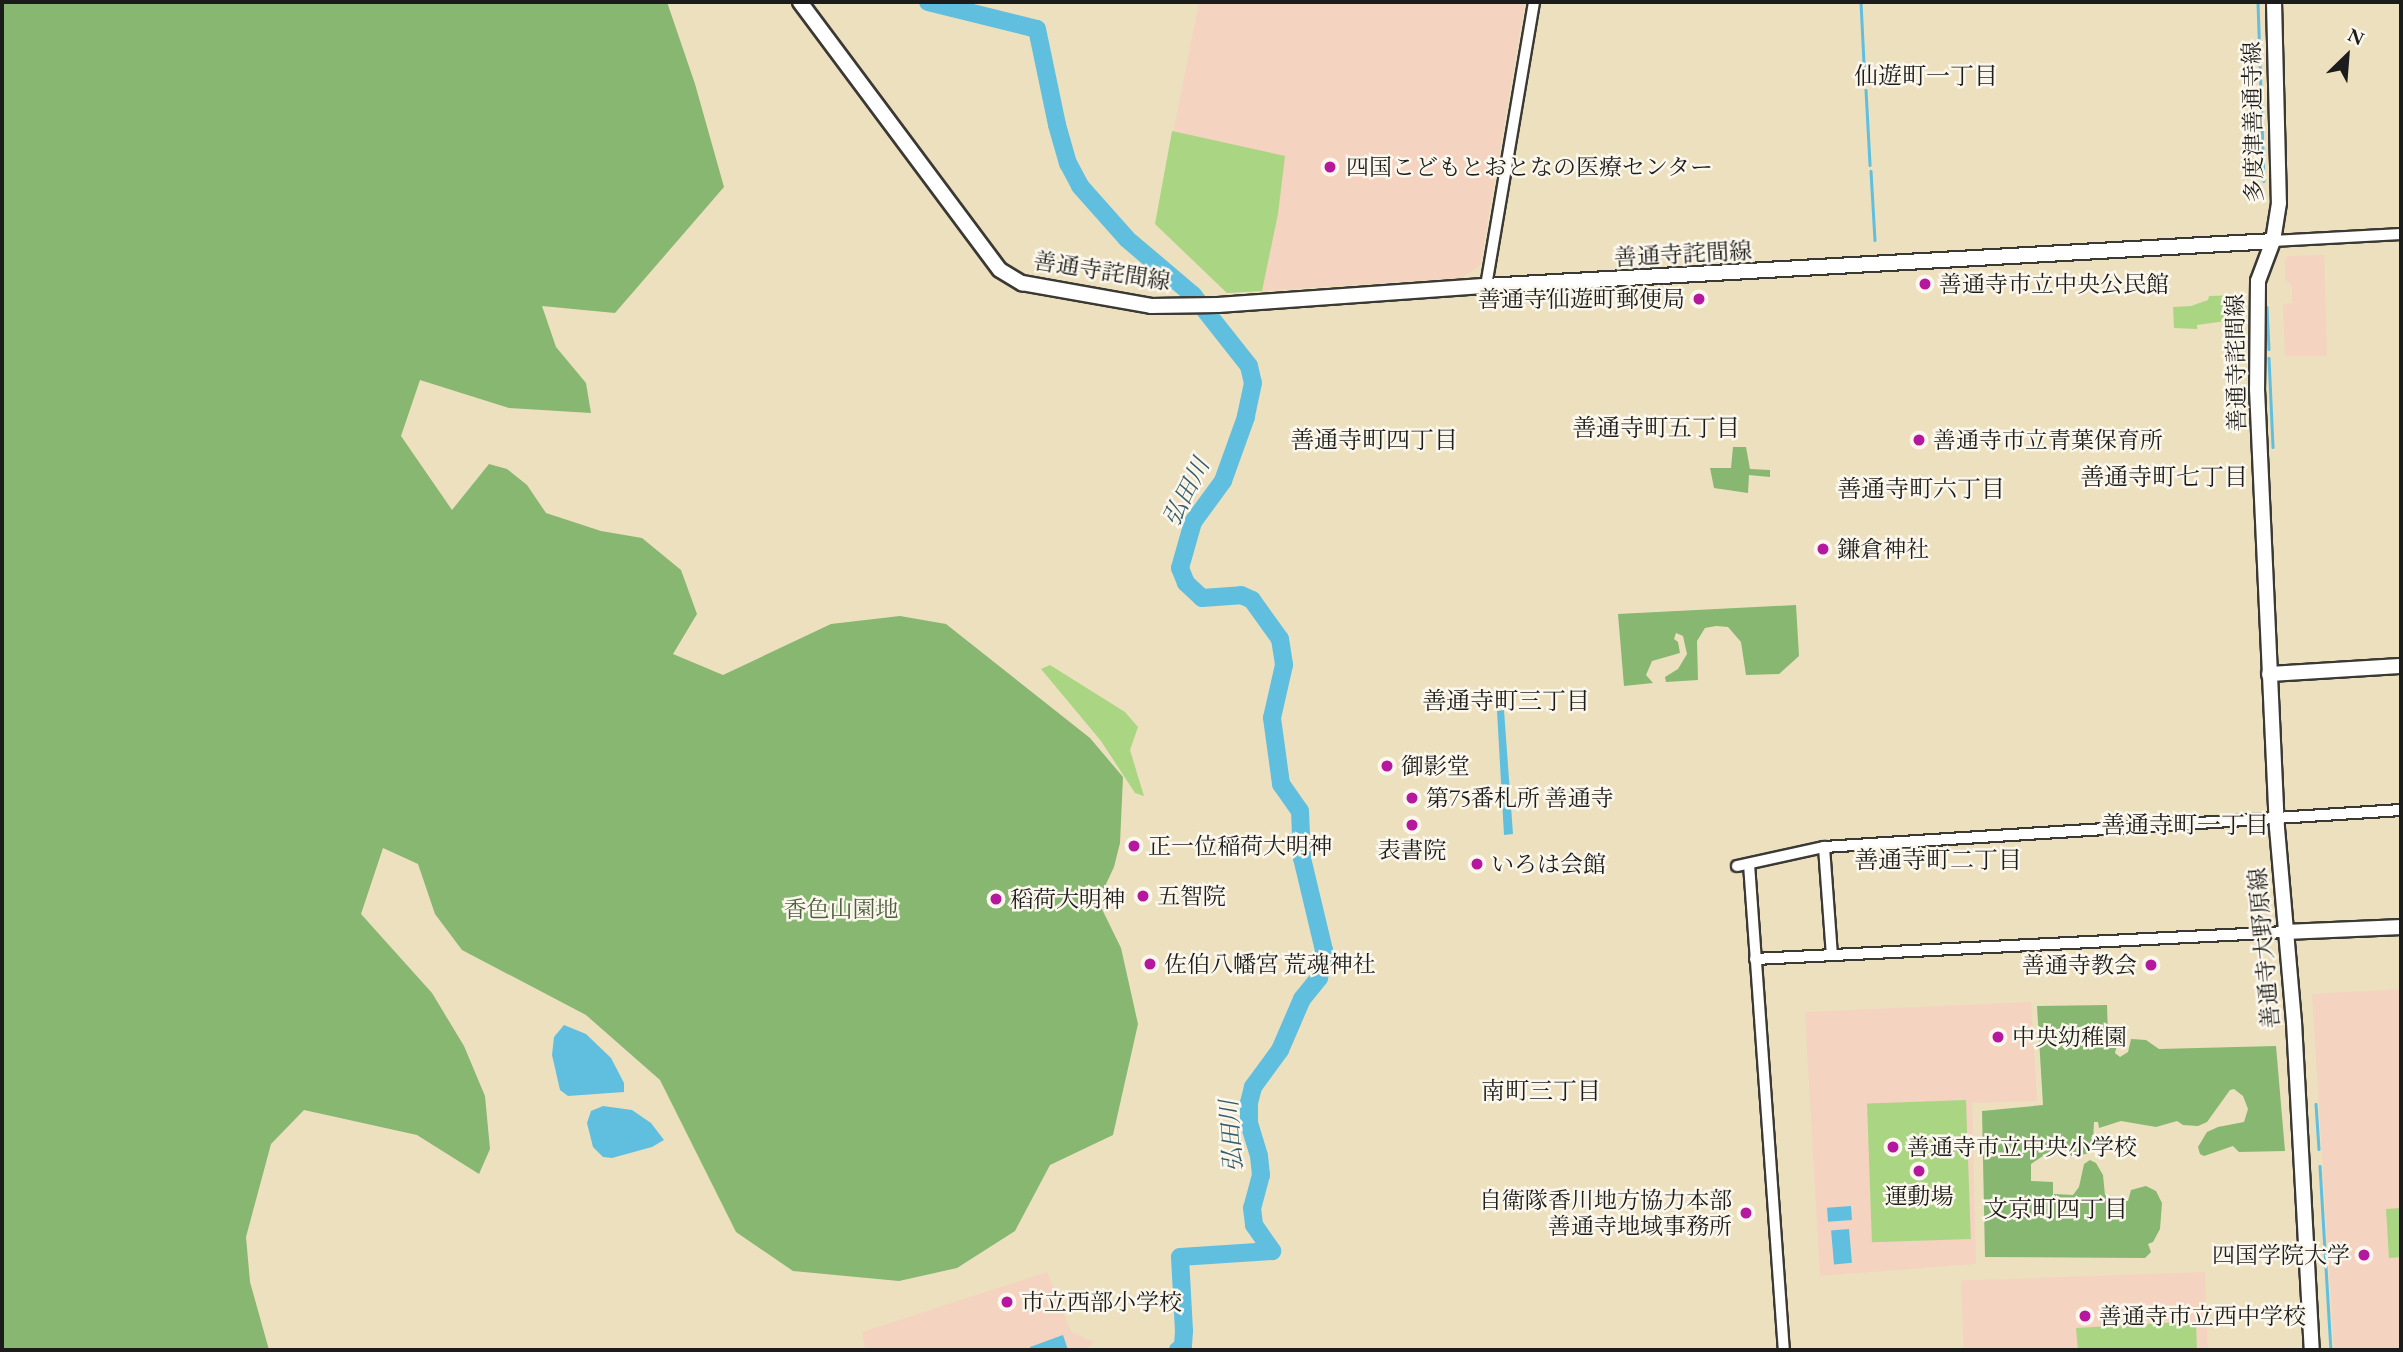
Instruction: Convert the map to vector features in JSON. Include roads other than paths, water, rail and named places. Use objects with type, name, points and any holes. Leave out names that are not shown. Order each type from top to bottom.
[{"type":"main road","name":"善通寺詫間線","points":[[800,2],[981,249],[1009,277],[1022,283],[1152,306],[1213,306],[1486,286],[1687,277],[2273,241],[2258,281],[2257,352],[2269,674]]},
{"type":"main road","name":"多度津善通寺線","points":[[2273,241],[2279,202],[2274,2]]},
{"type":"main road","points":[[2269,674],[2401,666]]},
{"type":"main road","name":"善通寺大野原線","points":[[2269,674],[2276,818],[2286,932],[2312,1350]]},
{"type":"main road","points":[[2286,932],[2401,927]]},
{"type":"street","points":[[1486,286],[1534,2]]},
{"type":"street","points":[[2273,241],[2401,234]]},
{"type":"street","points":[[1737,866],[1824,847],[2401,810]]},
{"type":"street","points":[[1824,847],[1832,955]]},
{"type":"street","points":[[1749,863],[1784,1350]]},
{"type":"street","points":[[1755,959],[2286,932]]},
{"type":"water","points":[[1504,710],[1513,834],[1504,835],[1497,711]]},
{"type":"water","points":[[564,1025],[586,1034],[611,1058],[624,1083],[624,1092],[568,1096],[560,1090],[552,1055],[554,1037]]},
{"type":"water","points":[[603,1106],[632,1110],[651,1123],[664,1140],[652,1147],[612,1158],[603,1157],[593,1147],[587,1123],[591,1111]]},
{"type":"water","points":[[1851,1206],[1852,1220],[1828,1222],[1827,1208]]},
{"type":"water","points":[[1849,1229],[1852,1263],[1834,1264],[1831,1231]]},
{"type":"water","points":[[1063,1335],[1068,1350],[1031,1350],[1030,1347]]},
{"type":"waterway","name":"弘田川","points":[[928,2],[1037,29],[1057,125],[1068,163],[1080,186],[1127,239],[1193,295],[1249,366],[1253,383],[1246,417],[1223,481],[1193,522],[1180,568],[1186,583],[1202,598],[1241,595],[1252,600],[1280,639],[1284,665],[1272,718],[1281,784],[1300,811],[1302,858],[1324,950],[1319,978],[1302,999],[1280,1050],[1253,1087],[1249,1103],[1249,1123],[1259,1156],[1261,1175],[1252,1208],[1254,1225],[1272,1251],[1180,1257],[1184,1331],[1183,1347],[1178,1350]]},
{"type":"waterway","points":[[1861,2],[1865,84]]},
{"type":"waterway","points":[[2258,2],[2264,181]]},
{"type":"waterway","points":[[1866,90],[1870,165]]},
{"type":"waterway","points":[[1871,171],[1875,240]]},
{"type":"waterway","points":[[2267,307],[2269,349]]},
{"type":"waterway","points":[[2269,358],[2273,447]]},
{"type":"waterway","points":[[2316,1104],[2319,1149]]},
{"type":"waterway","points":[[2320,1166],[2331,1350]]},
{"type":"place","name":"四国こどもとおとなの医療センター","points":[[1330,167]]},
{"type":"place","name":"善通寺市立中央公民館","points":[[1925,284]]},
{"type":"place","name":"善通寺仙遊町郵便局","points":[[1699,299]]},
{"type":"place","name":"善通寺市立青葉保育所","points":[[1919,440]]},
{"type":"place","name":"鎌倉神社","points":[[1823,549]]},
{"type":"place","name":"御影堂","points":[[1387,766]]},
{"type":"place","name":"第75番札所 善通寺","points":[[1412,798]]},
{"type":"place","name":"表書院","points":[[1412,825]]},
{"type":"place","name":"正一位稲荷大明神","points":[[1134,846]]},
{"type":"place","name":"いろは会館","points":[[1477,864]]},
{"type":"place","name":"五智院","points":[[1143,896]]},
{"type":"place","name":"稻荷大明神","points":[[996,899]]},
{"type":"place","name":"佐伯八幡宮 荒魂神社","points":[[1150,964]]},
{"type":"place","name":"善通寺教会","points":[[2151,965]]},
{"type":"place","name":"中央幼稚園","points":[[1998,1037]]},
{"type":"place","name":"善通寺市立中央小学校","points":[[1893,1147]]},
{"type":"place","name":"運動場","points":[[1919,1171]]},
{"type":"place","name":"自衛隊香川地方協力本部 善通寺地域事務所","points":[[1746,1213]]},
{"type":"place","name":"四国学院大学","points":[[2364,1255]]},
{"type":"place","name":"市立西部小学校","points":[[1007,1302]]},
{"type":"place","name":"善通寺市立西中学校","points":[[2085,1316]]},
{"type":"district","name":"仙遊町一丁目","points":[[1926,76]]},
{"type":"district","name":"善通寺町五丁目","points":[[1656,428]]},
{"type":"district","name":"善通寺町四丁目","points":[[1374,440]]},
{"type":"district","name":"善通寺町七丁目","points":[[2164,477]]},
{"type":"district","name":"善通寺町六丁目","points":[[1921,489]]},
{"type":"district","name":"善通寺町三丁目","points":[[1506,701]]},
{"type":"district","name":"善通寺町一丁目","points":[[2185,825]]},
{"type":"district","name":"善通寺町二丁目","points":[[1938,860]]},
{"type":"district","name":"南町三丁目","points":[[1541,1091]]},
{"type":"district","name":"文京町四丁目","points":[[2056,1209]]},
{"type":"park label","name":"香色山園地","points":[[841,909]]}]
